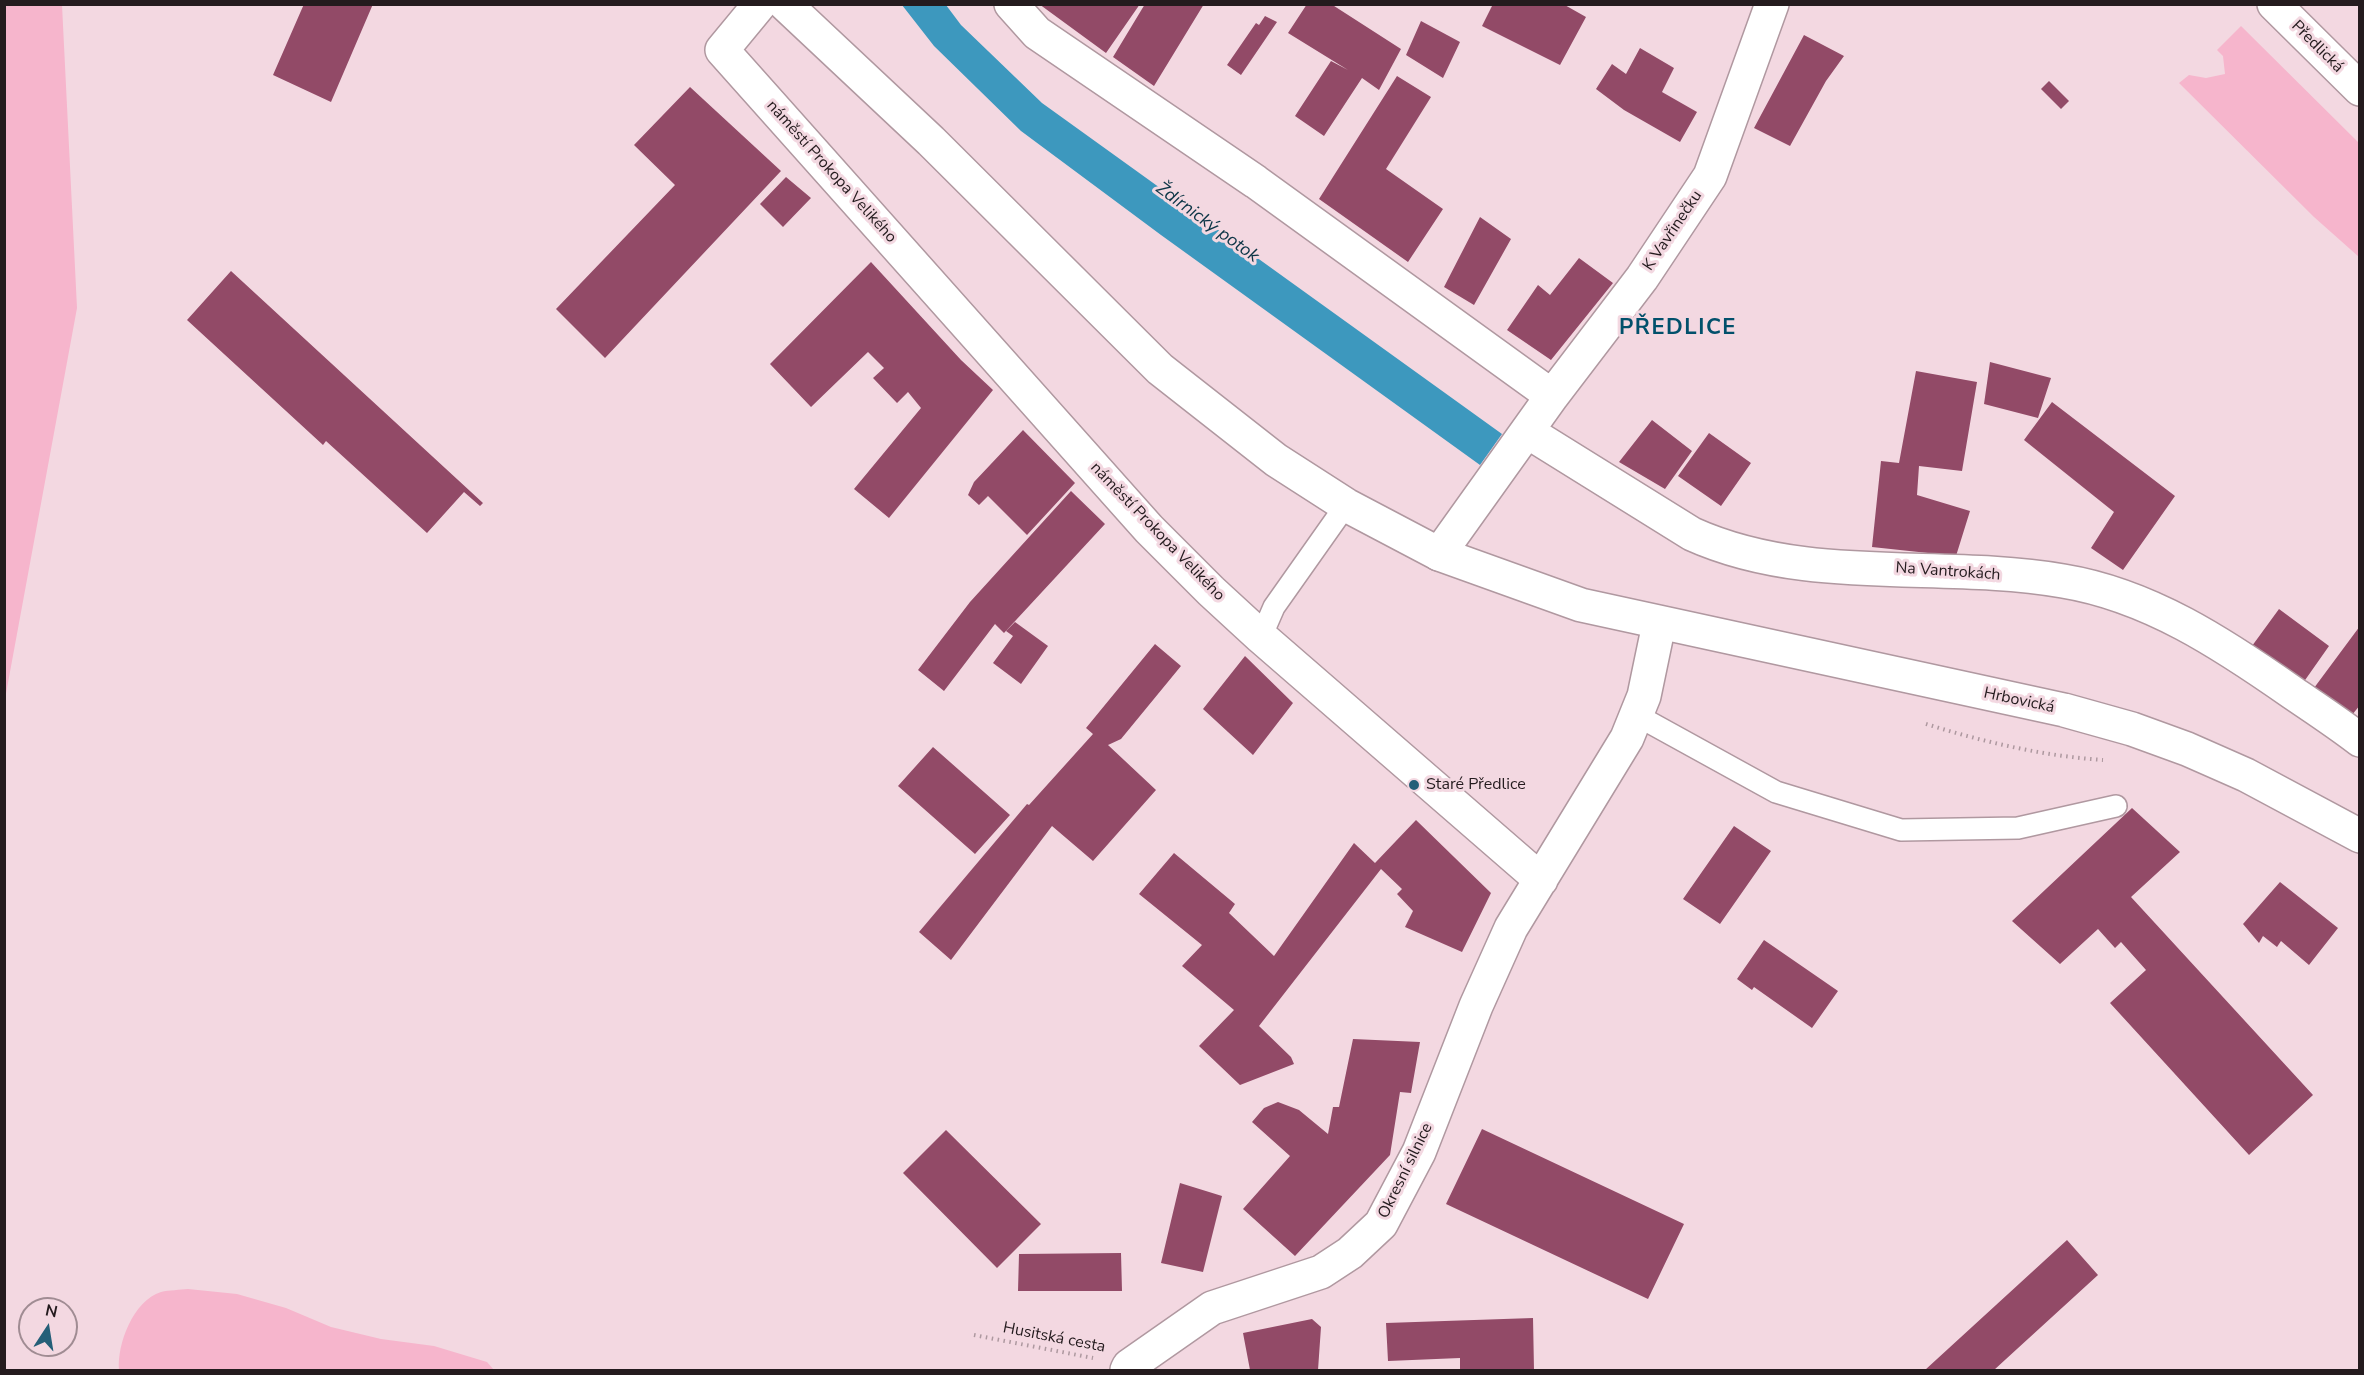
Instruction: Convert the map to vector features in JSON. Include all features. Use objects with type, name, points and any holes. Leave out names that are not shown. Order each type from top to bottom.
[{"type":"street","name":"náměstí Prokopa Velikého","points":[[760,4],[722,50],[1149,529],[1210,591],[1261,637],[1541,880]]},
{"type":"street","points":[[785,4],[932,141],[1160,369],[1276,460],[1346,505],[1439,554],[1581,605],[1659,624],[1638,716],[1541,880]]},
{"type":"street","points":[[1011,4],[1037,33],[1256,182],[1552,396]]},
{"type":"street","name":"K Vavřinečku","points":[[1528,432],[1552,396],[1642,278],[1710,176],[1772,4]]},
{"type":"street","name":"Předlická","points":[[2274,4],[2360,90]]},
{"type":"street","points":[[1439,554],[1528,432]]},
{"type":"street","name":"Na Vantrokách","points":[[1528,432],[1692,534],[1718,546],[1752,555],[1821,564],[2054,580],[2128,599],[2168,616],[2225,646],[2360,740]]},
{"type":"street","name":"Hrbovická","points":[[1659,624],[2064,710],[2132,729],[2187,749],[2310,808],[2360,836]]},
{"type":"street","name":"Okresní silnice","points":[[1128,1368],[1212,1308],[1321,1272],[1350,1253],[1381,1224],[1419,1152],[1476,1006],[1511,928],[1541,880]]},
{"type":"lane","points":[[1261,637],[1274,607],[1346,505]]},
{"type":"lane","points":[[1638,716],[1776,792],[1901,830],[2018,828],[2116,806]]},
{"type":"path","points":[[1926,724],[1977,740],[2072,758],[2107,761]]},
{"type":"path","name":"Husitská cesta","points":[[974,1335],[1128,1368]]},
{"type":"shaded area","points":[[5,4],[62,5],[77,308],[5,699]]},
{"type":"shaded area","points":[[2241,26],[2359,143],[2359,257],[2314,217],[2179,83],[2189,75],[2206,78],[2225,74],[2223,56],[2217,50]]},
{"type":"shaded area","points":[[188,1289],[237,1294],[286,1308],[331,1327],[381,1339],[434,1346],[487,1362],[494,1370],[119,1370],[124,1336],[142,1304],[161,1292]]},
{"type":"water","name":"Ždírnický potok","points":[[902,5],[946,5],[961,25],[1042,103],[1502,434],[1480,465],[1021,131],[934,46]]},
{"type":"building","points":[[304,4],[373,4],[331,102],[273,75]]},
{"type":"building","points":[[1039,4],[1140,4],[1106,53]]},
{"type":"building","points":[[1145,4],[1204,4],[1154,86],[1113,57]]},
{"type":"building","points":[[1307,4],[1331,4],[1401,49],[1379,90],[1362,78],[1324,136],[1295,116],[1331,61],[1348,70],[1288,33]]},
{"type":"building","points":[[1493,4],[1563,4],[1586,17],[1560,65],[1482,26]]},
{"type":"building","points":[[1265,16],[1277,22],[1241,75],[1227,65],[1256,23],[1259,25]]},
{"type":"building","points":[[1421,21],[1460,42],[1443,78],[1406,55]]},
{"type":"building","points":[[1804,35],[1844,56],[1826,81],[1790,146],[1754,128]]},
{"type":"building","points":[[1640,48],[1674,68],[1662,92],[1697,112],[1680,142],[1624,110],[1596,89],[1612,64],[1626,74]]},
{"type":"building","points":[[1397,76],[1431,97],[1386,169],[1443,209],[1408,262],[1319,199]]},
{"type":"building","points":[[2049,81],[2069,101],[2061,109],[2041,89]]},
{"type":"building","points":[[690,87],[781,171],[605,358],[556,309],[675,185],[634,145]]},
{"type":"building","points":[[786,177],[811,198],[783,227],[760,204]]},
{"type":"building","points":[[1480,217],[1511,239],[1474,305],[1444,287]]},
{"type":"building","points":[[1579,258],[1613,283],[1551,360],[1507,330],[1538,285],[1550,295]]},
{"type":"building","points":[[871,262],[961,360],[993,390],[889,518],[854,489],[921,408],[908,392],[897,403],[873,378],[884,368],[868,352],[811,407],[770,364]]},
{"type":"building","points":[[231,271],[483,503],[480,506],[464,492],[427,533],[326,441],[323,445],[187,320]]},
{"type":"building","points":[[1990,362],[2051,378],[2038,418],[1984,404]]},
{"type":"building","points":[[1916,371],[1977,382],[1962,471],[1919,466],[1917,495],[1970,511],[1956,556],[1872,547],[1881,461],[1899,463]]},
{"type":"building","points":[[2052,402],[2175,496],[2123,570],[2091,548],[2114,512],[2024,440]]},
{"type":"building","points":[[1652,420],[1692,451],[1665,489],[1619,462]]},
{"type":"building","points":[[1023,430],[1075,483],[1027,535],[988,496],[979,505],[968,495],[974,482]]},
{"type":"building","points":[[1709,433],[1751,463],[1721,506],[1678,476]]},
{"type":"building","points":[[1071,491],[1105,524],[1004,633],[995,624],[944,691],[918,670],[970,602]]},
{"type":"building","points":[[2279,609],[2329,646],[2303,683],[2252,646]]},
{"type":"building","points":[[1015,622],[1048,646],[1021,684],[993,663],[1013,636],[1006,631]]},
{"type":"building","points":[[2360,626],[2360,705],[2352,715],[2314,688]]},
{"type":"building","points":[[1155,644],[1181,666],[1121,739],[1108,745],[1156,790],[1093,861],[1052,826],[951,960],[919,932],[1027,804],[1029,805],[1093,734],[1086,728]]},
{"type":"building","points":[[1245,656],[1293,703],[1253,755],[1203,709]]},
{"type":"building","points":[[933,747],[1010,815],[975,854],[898,786]]},
{"type":"building","points":[[2132,808],[2180,852],[2131,897],[2313,1095],[2249,1155],[2110,1003],[2146,970],[2121,942],[2115,948],[2098,929],[2060,964],[2012,921]]},
{"type":"building","points":[[1416,820],[1491,893],[1462,952],[1405,927],[1413,911],[1397,894],[1402,889],[1381,869],[1259,1026],[1291,1057],[1294,1064],[1240,1085],[1199,1046],[1234,1010],[1182,966],[1202,945],[1139,894],[1174,853],[1235,904],[1229,913],[1274,956],[1354,843],[1375,863]]},
{"type":"building","points":[[1734,826],[1771,851],[1720,924],[1683,899]]},
{"type":"building","points":[[2280,882],[2338,928],[2309,965],[2281,941],[2277,947],[2263,936],[2259,943],[2243,924]]},
{"type":"building","points":[[1764,940],[1838,991],[1812,1028],[1754,987],[1752,990],[1737,979]]},
{"type":"building","points":[[1353,1039],[1420,1042],[1411,1093],[1400,1092],[1390,1155],[1295,1256],[1243,1209],[1290,1156],[1252,1122],[1264,1108],[1278,1102],[1299,1110],[1328,1134],[1333,1107],[1339,1107]]},
{"type":"building","points":[[1482,1129],[1684,1224],[1648,1299],[1446,1204]]},
{"type":"building","points":[[946,1130],[1041,1224],[997,1268],[903,1173]]},
{"type":"building","points":[[1180,1183],[1222,1196],[1203,1272],[1161,1263]]},
{"type":"building","points":[[2067,1240],[2098,1275],[1994,1370],[1925,1370]]},
{"type":"building","points":[[1121,1253],[1122,1291],[1018,1291],[1019,1254]]},
{"type":"building","points":[[1533,1318],[1534,1370],[1460,1370],[1460,1358],[1388,1361],[1386,1323]]},
{"type":"building","points":[[1312,1319],[1321,1327],[1318,1370],[1250,1370],[1243,1333]]},
{"type":"place","name":"Staré Předlice","points":[[1414,785]]},
{"type":"district","name":"PŘEDLICE","points":[[1678,329]]}]
